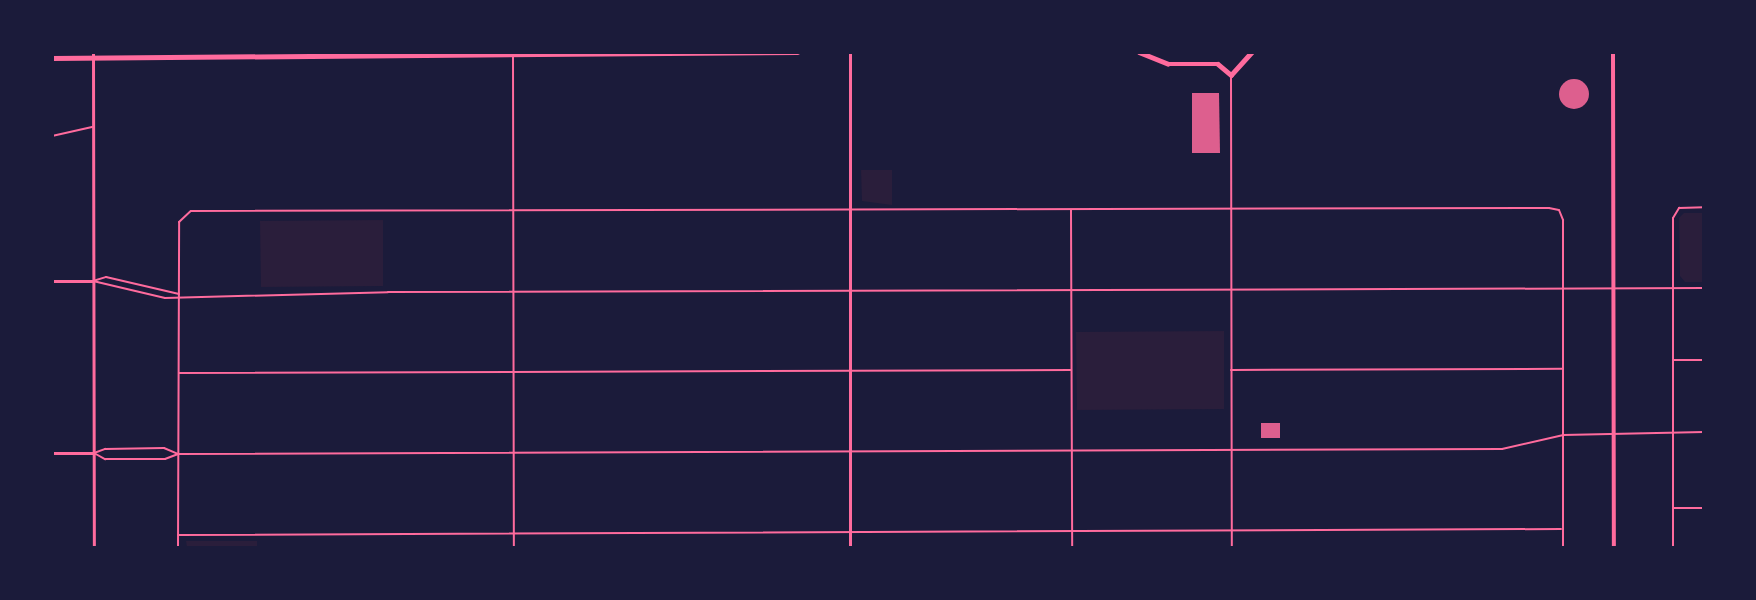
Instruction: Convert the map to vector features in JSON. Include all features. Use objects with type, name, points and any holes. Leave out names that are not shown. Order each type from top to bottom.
[{"type":"highway","points":[[52,58],[93,55],[797,52]]},
{"type":"highway","points":[[1139,52],[1168,64],[1218,64],[1232,75],[1252,52]]},
{"type":"main road","points":[[1613,52],[1614,548]]},
{"type":"street","points":[[850,52],[850,548]]},
{"type":"street","points":[[513,53],[514,548]]},
{"type":"street","points":[[93,55],[94,548]]},
{"type":"street","points":[[1232,75],[1232,548]]},
{"type":"street","points":[[52,136],[92,127]]},
{"type":"street","points":[[1673,548],[1673,288],[1676,210],[1704,207]]},
{"type":"street","points":[[178,548],[179,294],[182,214],[513,210],[1232,209],[1559,210],[1563,289],[1563,548]]},
{"type":"street","points":[[1071,210],[1072,548]]},
{"type":"street","points":[[93,281],[106,277],[179,294],[1704,288]]},
{"type":"street","points":[[52,281],[93,281],[165,298],[179,294]]},
{"type":"street","points":[[1674,360],[1704,360]]},
{"type":"street","points":[[1231,370],[1563,369]]},
{"type":"street","points":[[179,373],[513,374],[1071,370]]},
{"type":"street","points":[[94,453],[105,459],[165,459],[178,454],[1502,449],[1563,435],[1614,432],[1704,432]]},
{"type":"street","points":[[52,453],[94,453],[164,448],[178,454]]},
{"type":"street","points":[[1673,508],[1704,508]]},
{"type":"street","points":[[178,535],[1563,529]]},
{"type":"shaded area","points":[[861,170],[892,170],[892,205],[862,201]]},
{"type":"shaded area","points":[[1684,213],[1703,213],[1703,282],[1685,282],[1680,276],[1679,218]]},
{"type":"shaded area","points":[[383,220],[383,286],[261,287],[260,221]]},
{"type":"shaded area","points":[[1224,331],[1224,409],[1077,410],[1076,332]]},
{"type":"shaded area","points":[[186,541],[257,541],[257,547],[187,547]]},
{"type":"building","points":[[1574,79],[1584,84],[1589,94],[1584,104],[1574,109],[1564,104],[1559,94],[1564,84]]},
{"type":"building","points":[[1192,93],[1219,93],[1220,153],[1192,153]]},
{"type":"building","points":[[1261,423],[1280,423],[1280,438],[1261,438]]}]
